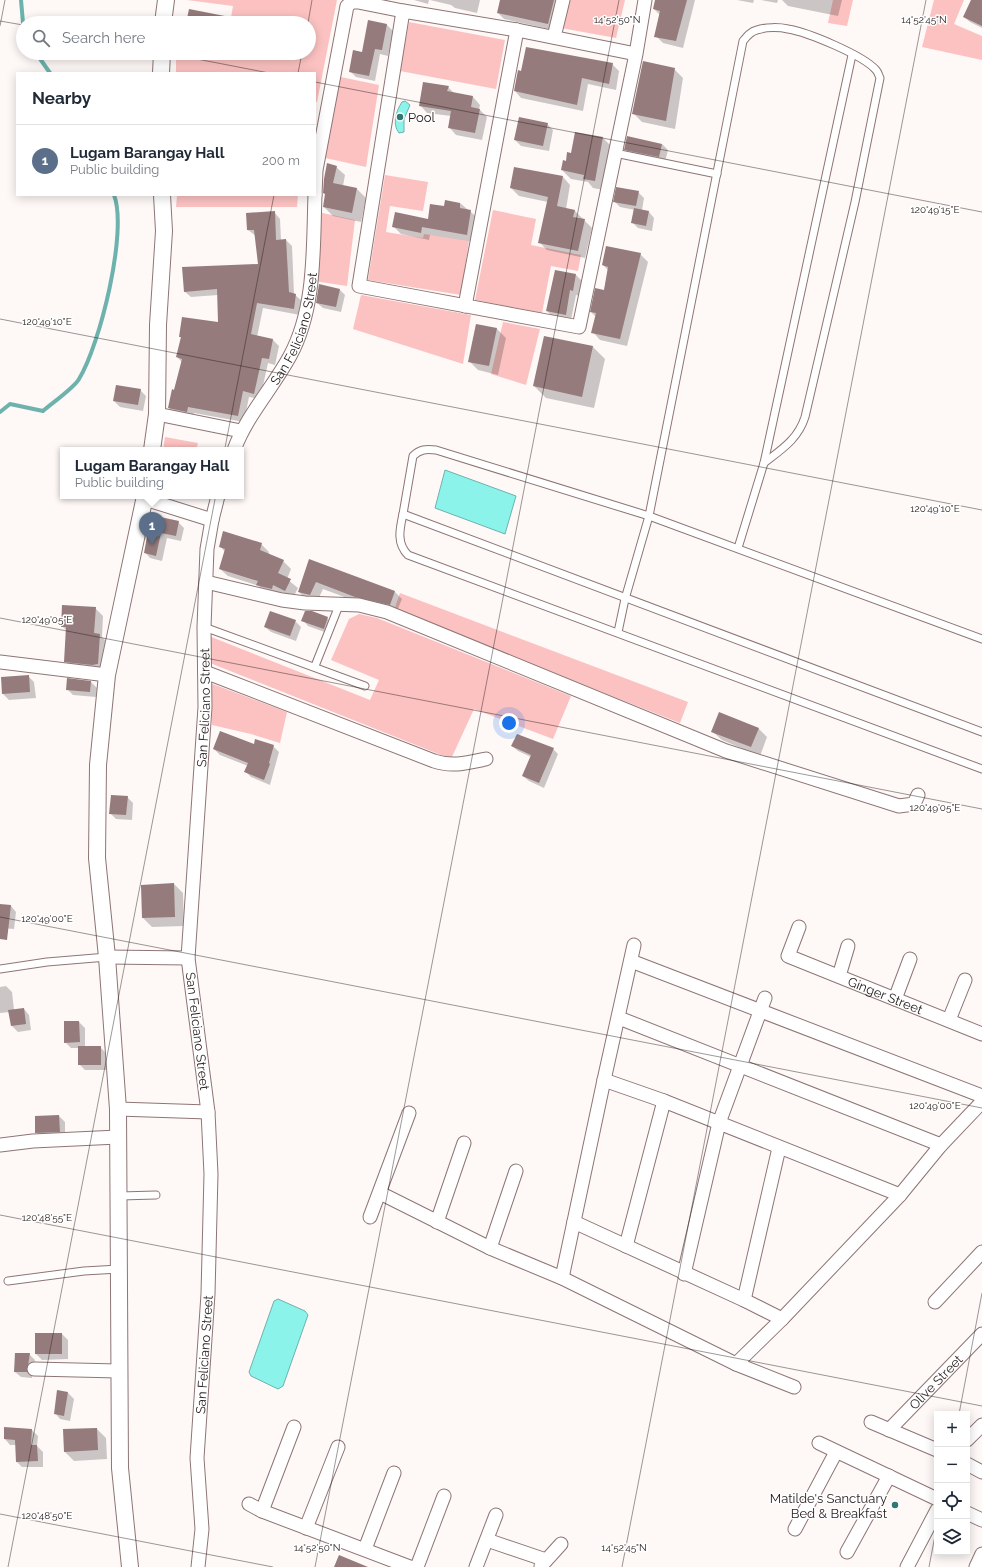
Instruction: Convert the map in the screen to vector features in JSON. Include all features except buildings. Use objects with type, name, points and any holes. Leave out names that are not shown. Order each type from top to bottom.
[{"type":"street","points":[[164,16],[166,0]]},
{"type":"street","points":[[554,37],[563,0]]},
{"type":"street","points":[[636,54],[517,30],[403,11],[359,286],[578,327],[636,54],[645,0]]},
{"type":"street","name":"San Feliciano Street","points":[[316,170],[347,6],[352,2],[358,2],[403,11]]},
{"type":"street","points":[[465,306],[517,30]]},
{"type":"street","points":[[161,72],[162,60]]},
{"type":"street","points":[[152,447],[157,414],[158,325],[164,231],[162,196]]},
{"type":"street","name":"San Feliciano Street","points":[[235,447],[241,431],[290,356],[306,314],[312,271],[315,196]]},
{"type":"street","points":[[157,414],[241,431]]},
{"type":"street","points":[[130,1567],[120,1468],[118,1371],[120,1196],[118,1109],[107,957],[97,850],[98,765],[107,674],[145,499]]},
{"type":"street","points":[[148,499],[212,520]]},
{"type":"street","name":"San Feliciano Street","points":[[198,1567],[202,1529],[197,1458],[208,1294],[211,1174],[208,1112],[188,958],[205,707],[204,626],[206,582],[212,520],[217,499]]},
{"type":"street","points":[[206,582],[282,600],[304,603],[359,605],[387,612],[726,751],[899,806],[914,804],[918,794]]},
{"type":"street","points":[[0,662],[107,674]]},
{"type":"street","points":[[205,672],[445,765],[457,765],[486,759]]},
{"type":"street","name":"Ginger Street","points":[[799,927],[788,956],[982,1034]]},
{"type":"street","points":[[562,1278],[634,945]]},
{"type":"street","points":[[839,976],[848,946]]},
{"type":"street","points":[[107,957],[188,958]]},
{"type":"street","points":[[895,999],[910,959]]},
{"type":"street","points":[[631,961],[760,1012],[982,1096]]},
{"type":"street","points":[[948,1020],[965,980]]},
{"type":"street","points":[[684,1274],[719,1123],[765,998]]},
{"type":"street","points":[[618,1018],[941,1145]]},
{"type":"street","points":[[604,1080],[664,1101],[900,1195]]},
{"type":"street","points":[[626,1246],[664,1101]]},
{"type":"street","points":[[736,1364],[782,1319],[900,1195],[941,1145],[982,1102]]},
{"type":"street","points":[[118,1109],[208,1112]]},
{"type":"street","points":[[370,1217],[410,1113]]},
{"type":"street","points":[[0,1145],[118,1137]]},
{"type":"street","points":[[437,1222],[464,1143]]},
{"type":"street","points":[[744,1300],[779,1148]]},
{"type":"street","points":[[490,1248],[516,1171]]},
{"type":"street","points":[[380,1193],[490,1248],[562,1278],[736,1364],[794,1387]]},
{"type":"street","points":[[574,1222],[782,1319]]},
{"type":"street","points":[[935,1302],[982,1252]]},
{"type":"street","name":"Olive Street","points":[[889,1430],[982,1334]]},
{"type":"street","points":[[34,1369],[118,1371]]},
{"type":"street","points":[[871,1422],[934,1449]]},
{"type":"street","points":[[970,1437],[982,1425]]},
{"type":"street","points":[[262,1511],[294,1427]]},
{"type":"street","points":[[819,1443],[934,1498]]},
{"type":"street","points":[[306,1528],[338,1446]]},
{"type":"street","points":[[795,1529],[836,1452]]},
{"type":"street","points":[[970,1466],[982,1472]]},
{"type":"street","points":[[365,1549],[394,1473]]},
{"type":"street","points":[[847,1552],[889,1476]]},
{"type":"street","points":[[417,1567],[444,1496]]},
{"type":"street","points":[[249,1504],[262,1511],[410,1567]]},
{"type":"street","points":[[970,1514],[982,1520]]},
{"type":"street","points":[[476,1567],[496,1515]]},
{"type":"street","points":[[907,1567],[934,1516]]},
{"type":"street","points":[[487,1540],[543,1564],[561,1544]]},
{"type":"street","points":[[976,1567],[982,1554]]},
{"type":"lane","points":[[618,632],[625,599],[649,516],[743,41],[749,34],[757,30],[789,29],[828,43],[866,62],[876,70],[880,78],[855,202],[802,426],[790,443],[764,463]]},
{"type":"lane","points":[[738,548],[764,463],[852,55]]},
{"type":"lane","points":[[615,153],[717,174]]},
{"type":"lane","points":[[982,639],[649,516],[436,450],[426,449],[418,451],[413,456],[399,536],[403,550],[408,555],[618,632],[982,769]]},
{"type":"lane","points":[[403,514],[625,599],[982,732]]},
{"type":"lane","points":[[315,666],[340,604]]},
{"type":"lane","points":[[204,626],[315,666],[365,686]]},
{"type":"lane","points":[[0,969],[47,962],[107,957]]},
{"type":"lane","points":[[120,1196],[156,1195]]},
{"type":"lane","points":[[8,1281],[84,1271],[119,1269]]},
{"type":"shaded area","points":[[187,0],[337,0],[317,102],[316,72],[176,72],[176,60],[316,60],[316,16],[231,16],[233,6]]},
{"type":"shaded area","points":[[568,0],[625,0],[616,38],[561,28]]},
{"type":"shaded area","points":[[833,0],[853,0],[847,26],[828,23]]},
{"type":"shaded area","points":[[934,0],[964,0],[954,24],[982,36],[982,60],[922,47]]},
{"type":"shaded area","points":[[409,22],[505,40],[496,89],[400,71]]},
{"type":"shaded area","points":[[336,76],[379,85],[366,167],[321,157]]},
{"type":"shaded area","points":[[385,175],[428,182],[423,211],[390,206],[386,232],[423,238],[424,234],[469,241],[461,295],[368,280]]},
{"type":"shaded area","points":[[177,196],[298,196],[297,207],[176,207]]},
{"type":"shaded area","points":[[493,210],[536,219],[531,245],[581,255],[578,271],[551,266],[542,313],[475,300]]},
{"type":"shaded area","points":[[318,212],[355,220],[347,286],[314,281]]},
{"type":"shaded area","points":[[361,295],[471,315],[463,364],[353,329]]},
{"type":"shaded area","points":[[503,322],[540,329],[526,385],[491,374]]},
{"type":"shaded area","points":[[165,437],[198,443],[197,447],[163,447]]},
{"type":"shaded area","points":[[400,593],[688,702],[680,723],[394,610]]},
{"type":"shaded area","points":[[359,614],[377,618],[571,696],[553,739],[474,709],[451,759],[210,663],[209,636],[370,700],[379,680],[331,660],[349,619]]},
{"type":"shaded area","points":[[210,683],[287,712],[280,743],[251,734],[212,725]]},
{"type":"water","name":"Pool","points":[[405,101],[410,105],[404,119],[404,132],[399,133],[395,122],[400,106],[402,102]]},
{"type":"water","points":[[445,470],[516,496],[505,534],[435,508]]},
{"type":"water","points":[[278,1299],[305,1311],[308,1315],[283,1386],[278,1389],[251,1376],[249,1372],[274,1301]]},
{"type":"waterway","points":[[21,0],[22,16]]},
{"type":"waterway","points":[[41,60],[49,72]]},
{"type":"waterway","points":[[0,412],[10,404],[43,411],[68,391],[79,379],[95,341],[110,288],[115,260],[117,234],[117,212],[114,196]]},
{"type":"place","name":"Pool","points":[[400,117]]},
{"type":"place","name":"Lugam Barangay Hall","points":[[152,545]]},
{"type":"place","name":"Matilde's Sanctuary Bed & Breakfast","points":[[895,1505]]}]
